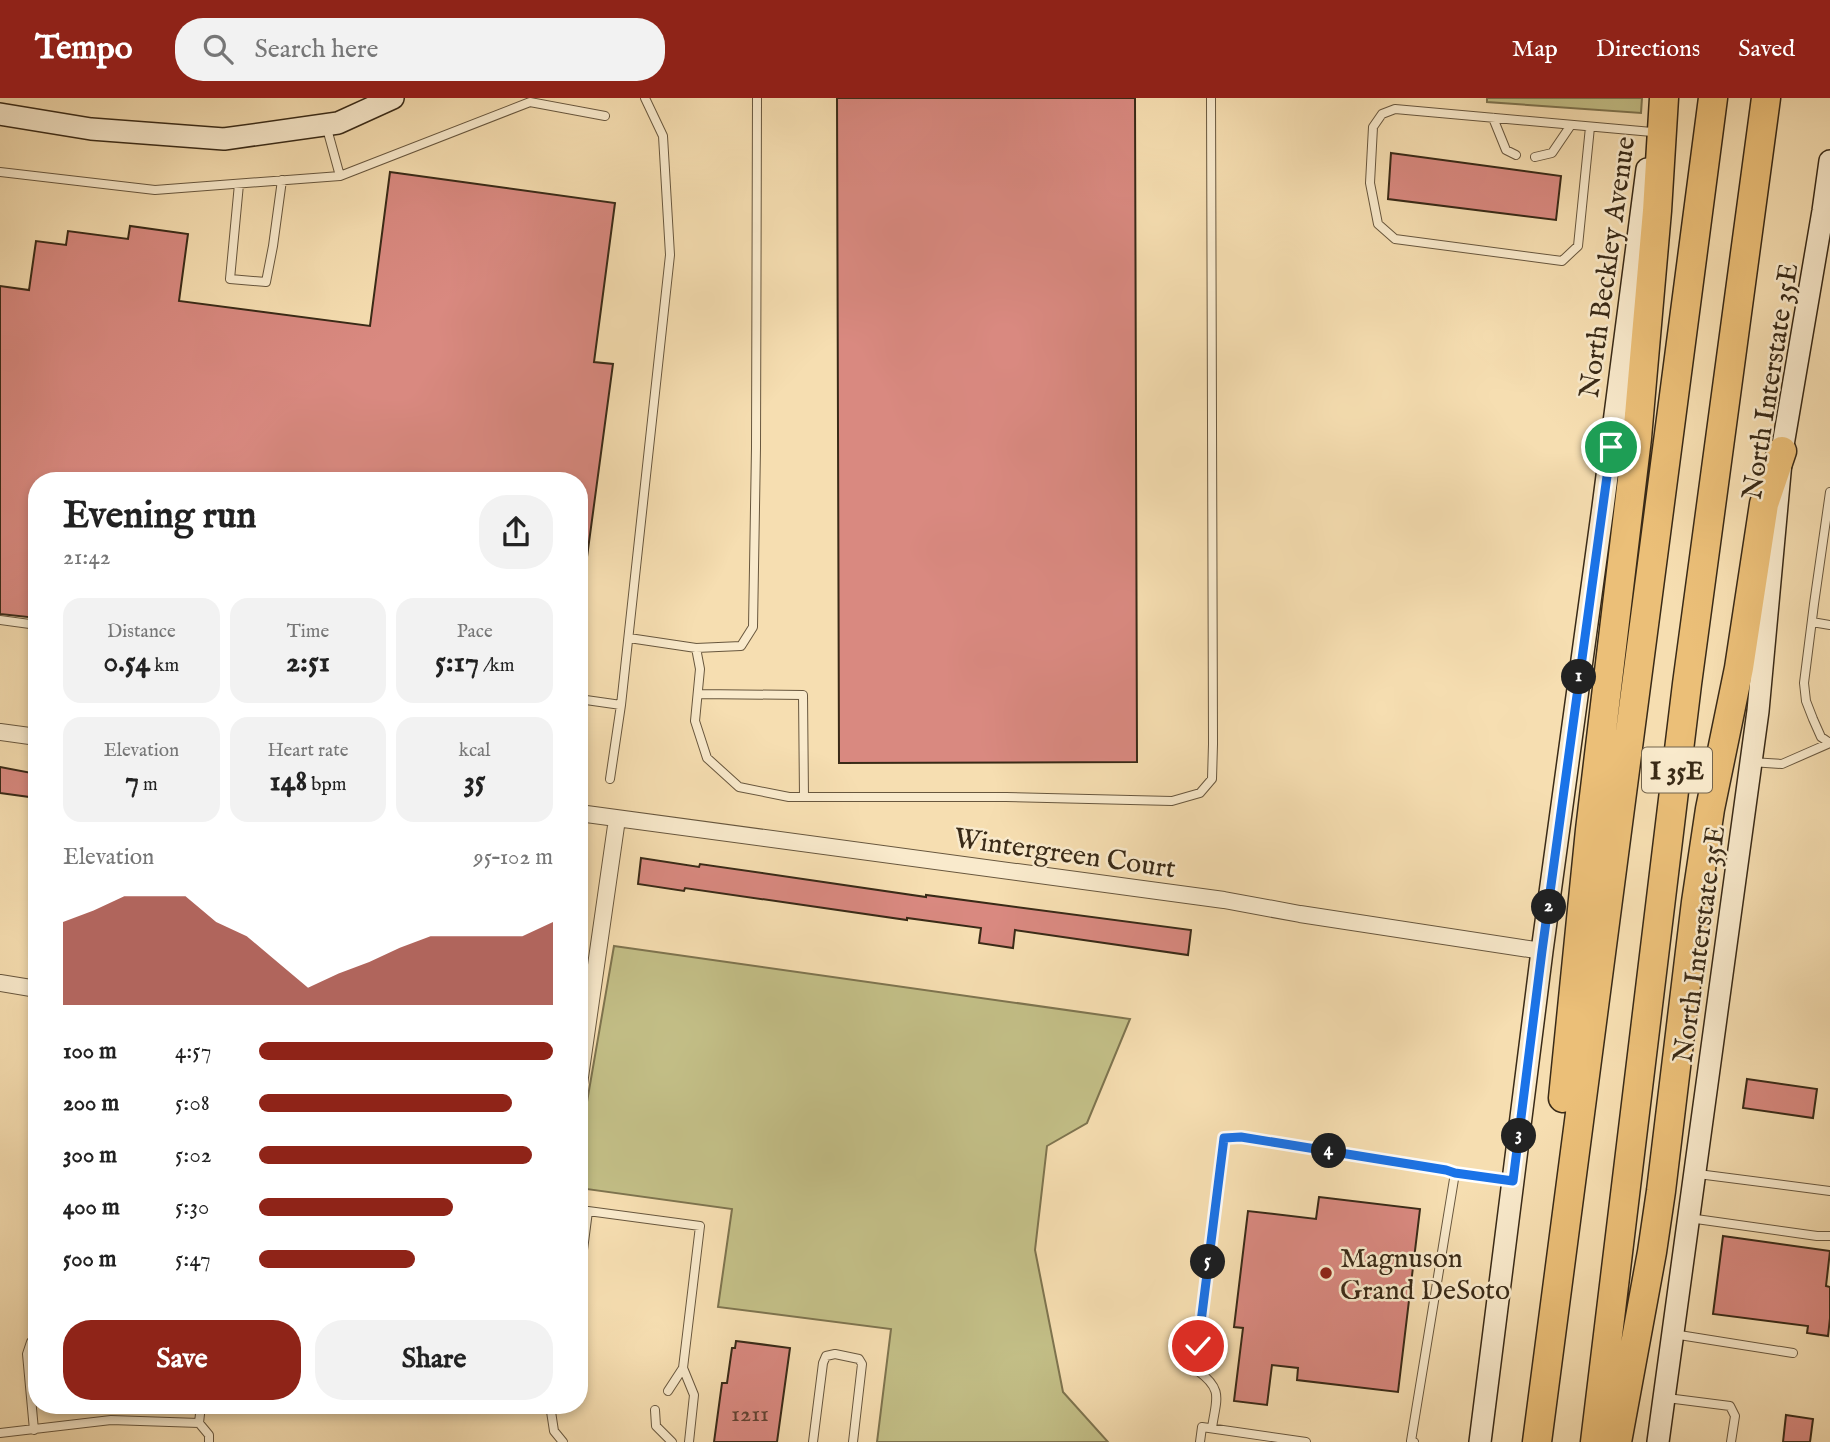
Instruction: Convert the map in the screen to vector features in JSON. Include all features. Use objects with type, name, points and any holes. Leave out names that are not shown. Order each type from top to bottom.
[{"type":"highway","points":[[1537,1442],[1548,1236],[1590,830],[1637,438],[1664,98]]},
{"type":"highway","name":"I 35E","points":[[1537,1442],[1713,98]]},
{"type":"highway","name":"I 35E","points":[[1595,1442],[1687,684],[1766,98]]},
{"type":"highway","points":[[1617,1442],[1652,1252],[1710,809],[1741,656],[1765,504],[1783,451]]},
{"type":"main road","points":[[0,114],[91,129],[224,139],[338,123],[393,98]]},
{"type":"main road","name":"North Beckley Avenue","points":[[1480,1442],[1542,951],[1657,98]]},
{"type":"main road","name":"North Interstate 35E","points":[[1658,1442],[1760,697],[1783,451],[1830,161]]},
{"type":"street","points":[[0,732],[28,736]]},
{"type":"street","name":"Wintergreen Court","points":[[588,814],[1224,900],[1542,951]]},
{"type":"street","points":[[588,1015],[617,818]]},
{"type":"street","points":[[0,984],[28,988]]},
{"type":"lane","points":[[610,779],[629,638],[670,255],[663,136],[645,98]]},
{"type":"lane","points":[[629,638],[696,648],[741,646],[753,627],[757,98]]},
{"type":"lane","points":[[696,648],[700,669],[695,720],[706,758],[739,787],[789,797],[1006,797],[1172,801],[1200,793],[1212,779],[1213,730],[1211,98]]},
{"type":"lane","points":[[0,172],[155,190],[340,176],[530,102],[605,116]]},
{"type":"lane","points":[[1590,127],[1578,246],[1562,261],[1395,239],[1378,224],[1370,183],[1373,127],[1382,114],[1395,109],[1653,132]]},
{"type":"lane","points":[[1493,118],[1506,150],[1516,155]]},
{"type":"lane","points":[[326,125],[340,176]]},
{"type":"lane","points":[[1535,157],[1552,153],[1571,125]]},
{"type":"lane","points":[[239,184],[230,279],[266,282],[282,180]]},
{"type":"lane","points":[[1830,492],[1804,683],[1807,701],[1821,737],[1830,743]]},
{"type":"lane","points":[[0,620],[28,624]]},
{"type":"lane","points":[[1812,622],[1830,625]]},
{"type":"lane","points":[[698,694],[803,695],[804,797]]},
{"type":"lane","points":[[588,700],[621,705]]},
{"type":"lane","points":[[1751,762],[1782,764],[1830,743]]},
{"type":"lane","points":[[1212,1428],[1217,1391],[1210,1380],[1198,1371],[1198,1346],[1224,1138],[1241,1137],[1513,1181]]},
{"type":"lane","points":[[1411,1442],[1455,1173]]},
{"type":"lane","points":[[1695,1173],[1830,1191]]},
{"type":"lane","points":[[588,1211],[700,1226],[683,1368],[668,1391]]},
{"type":"lane","points":[[1689,1219],[1830,1236]]},
{"type":"lane","points":[[1673,1334],[1793,1353]]},
{"type":"lane","points":[[813,1442],[823,1363],[826,1356],[835,1354],[859,1359],[862,1363],[853,1442]]},
{"type":"lane","points":[[683,1368],[694,1395],[689,1442]]},
{"type":"lane","points":[[1664,1397],[1730,1406],[1735,1416],[1731,1442]]},
{"type":"lane","points":[[654,1410],[656,1426],[672,1442]]},
{"type":"lane","points":[[33,1414],[34,1430]]},
{"type":"lane","points":[[200,1414],[199,1423],[209,1436],[209,1442]]},
{"type":"lane","points":[[551,1414],[554,1431],[564,1442]]},
{"type":"lane","points":[[0,1433],[111,1420],[199,1423]]},
{"type":"lane","points":[[1200,1442],[1202,1427],[1306,1442]]},
{"type":"shaded area","points":[[1487,98],[1642,98],[1641,113],[1487,102]]},
{"type":"shaded area","points":[[614,946],[1130,1019],[1087,1123],[1047,1146],[1035,1250],[1063,1392],[1108,1442],[877,1442],[891,1329],[718,1307],[732,1209],[588,1189],[588,1096]]},
{"type":"building","points":[[837,98],[1135,98],[1137,762],[839,763]]},
{"type":"building","points":[[1391,153],[1561,176],[1556,220],[1388,199]]},
{"type":"building","points":[[390,172],[615,203],[594,362],[613,364],[588,550],[588,472],[28,472],[28,617],[0,614],[0,286],[29,290],[36,241],[66,245],[68,231],[128,239],[130,226],[188,234],[179,301],[370,326]]},
{"type":"building","points":[[0,767],[28,772],[28,797],[0,793]]},
{"type":"building","points":[[641,858],[1191,930],[1188,955],[1015,930],[1013,948],[979,943],[981,928],[638,884]]},
{"type":"building","points":[[1747,1079],[1817,1089],[1813,1118],[1743,1108]]},
{"type":"building","name":"Magnuson Grand DeSoto","points":[[1319,1197],[1420,1209],[1398,1392],[1297,1380],[1298,1368],[1272,1365],[1267,1405],[1234,1401],[1243,1328],[1234,1327],[1248,1211],[1316,1219]]},
{"type":"building","points":[[1723,1236],[1830,1251],[1826,1286],[1830,1287],[1828,1336],[1807,1333],[1808,1326],[1713,1314]]},
{"type":"building","points":[[736,1341],[790,1348],[777,1442],[714,1442],[722,1383],[727,1383],[732,1348],[735,1348]]},
{"type":"building","points":[[1786,1415],[1813,1419],[1810,1442],[1783,1442]]},
{"type":"place","name":"Magnuson Grand DeSoto","points":[[1326,1273]]},
{"type":"route","points":[[1198,1346],[1224,1138],[1241,1137],[1513,1181],[1611,447]]}]
